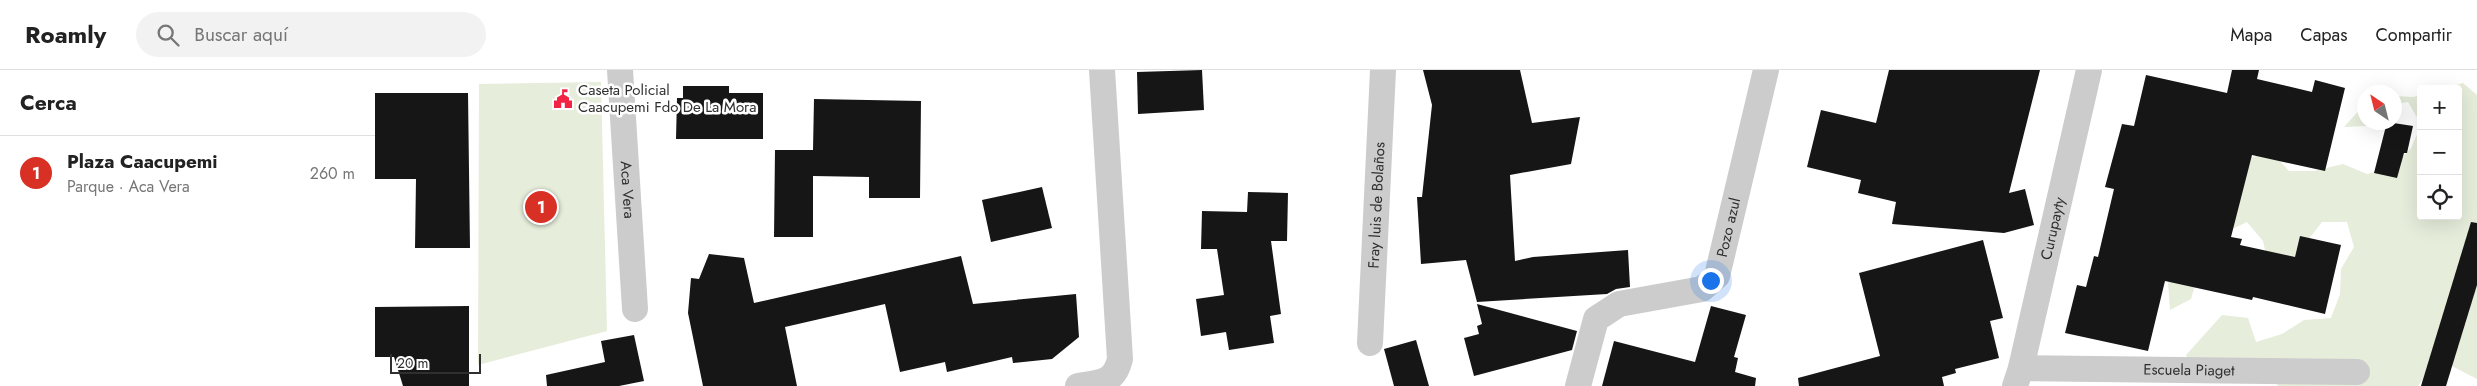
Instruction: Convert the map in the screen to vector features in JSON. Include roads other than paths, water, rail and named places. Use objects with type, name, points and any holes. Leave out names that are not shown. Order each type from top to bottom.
[{"type":"street","name":"Aca Vera","points":[[620,70],[635,309]]},
{"type":"street","points":[[1078,386],[1108,380],[1117,371],[1120,359],[1102,70]]},
{"type":"street","name":"Fray luis de Bolaños","points":[[1370,342],[1383,70]]},
{"type":"street","name":"Pozo azul","points":[[1578,386],[1596,319],[1619,304],[1702,289],[1717,276],[1766,70]]},
{"type":"street","name":"Curupayty","points":[[2018,377],[2089,70]]},
{"type":"street","name":"Escuela Piaget","points":[[2018,377],[2357,372]]},
{"type":"place","name":"Caseta Policial Caacupemi Fdo De La Mora","points":[[563,99]]},
{"type":"place","name":"Plaza Caacupemi","points":[[541,207]]}]
